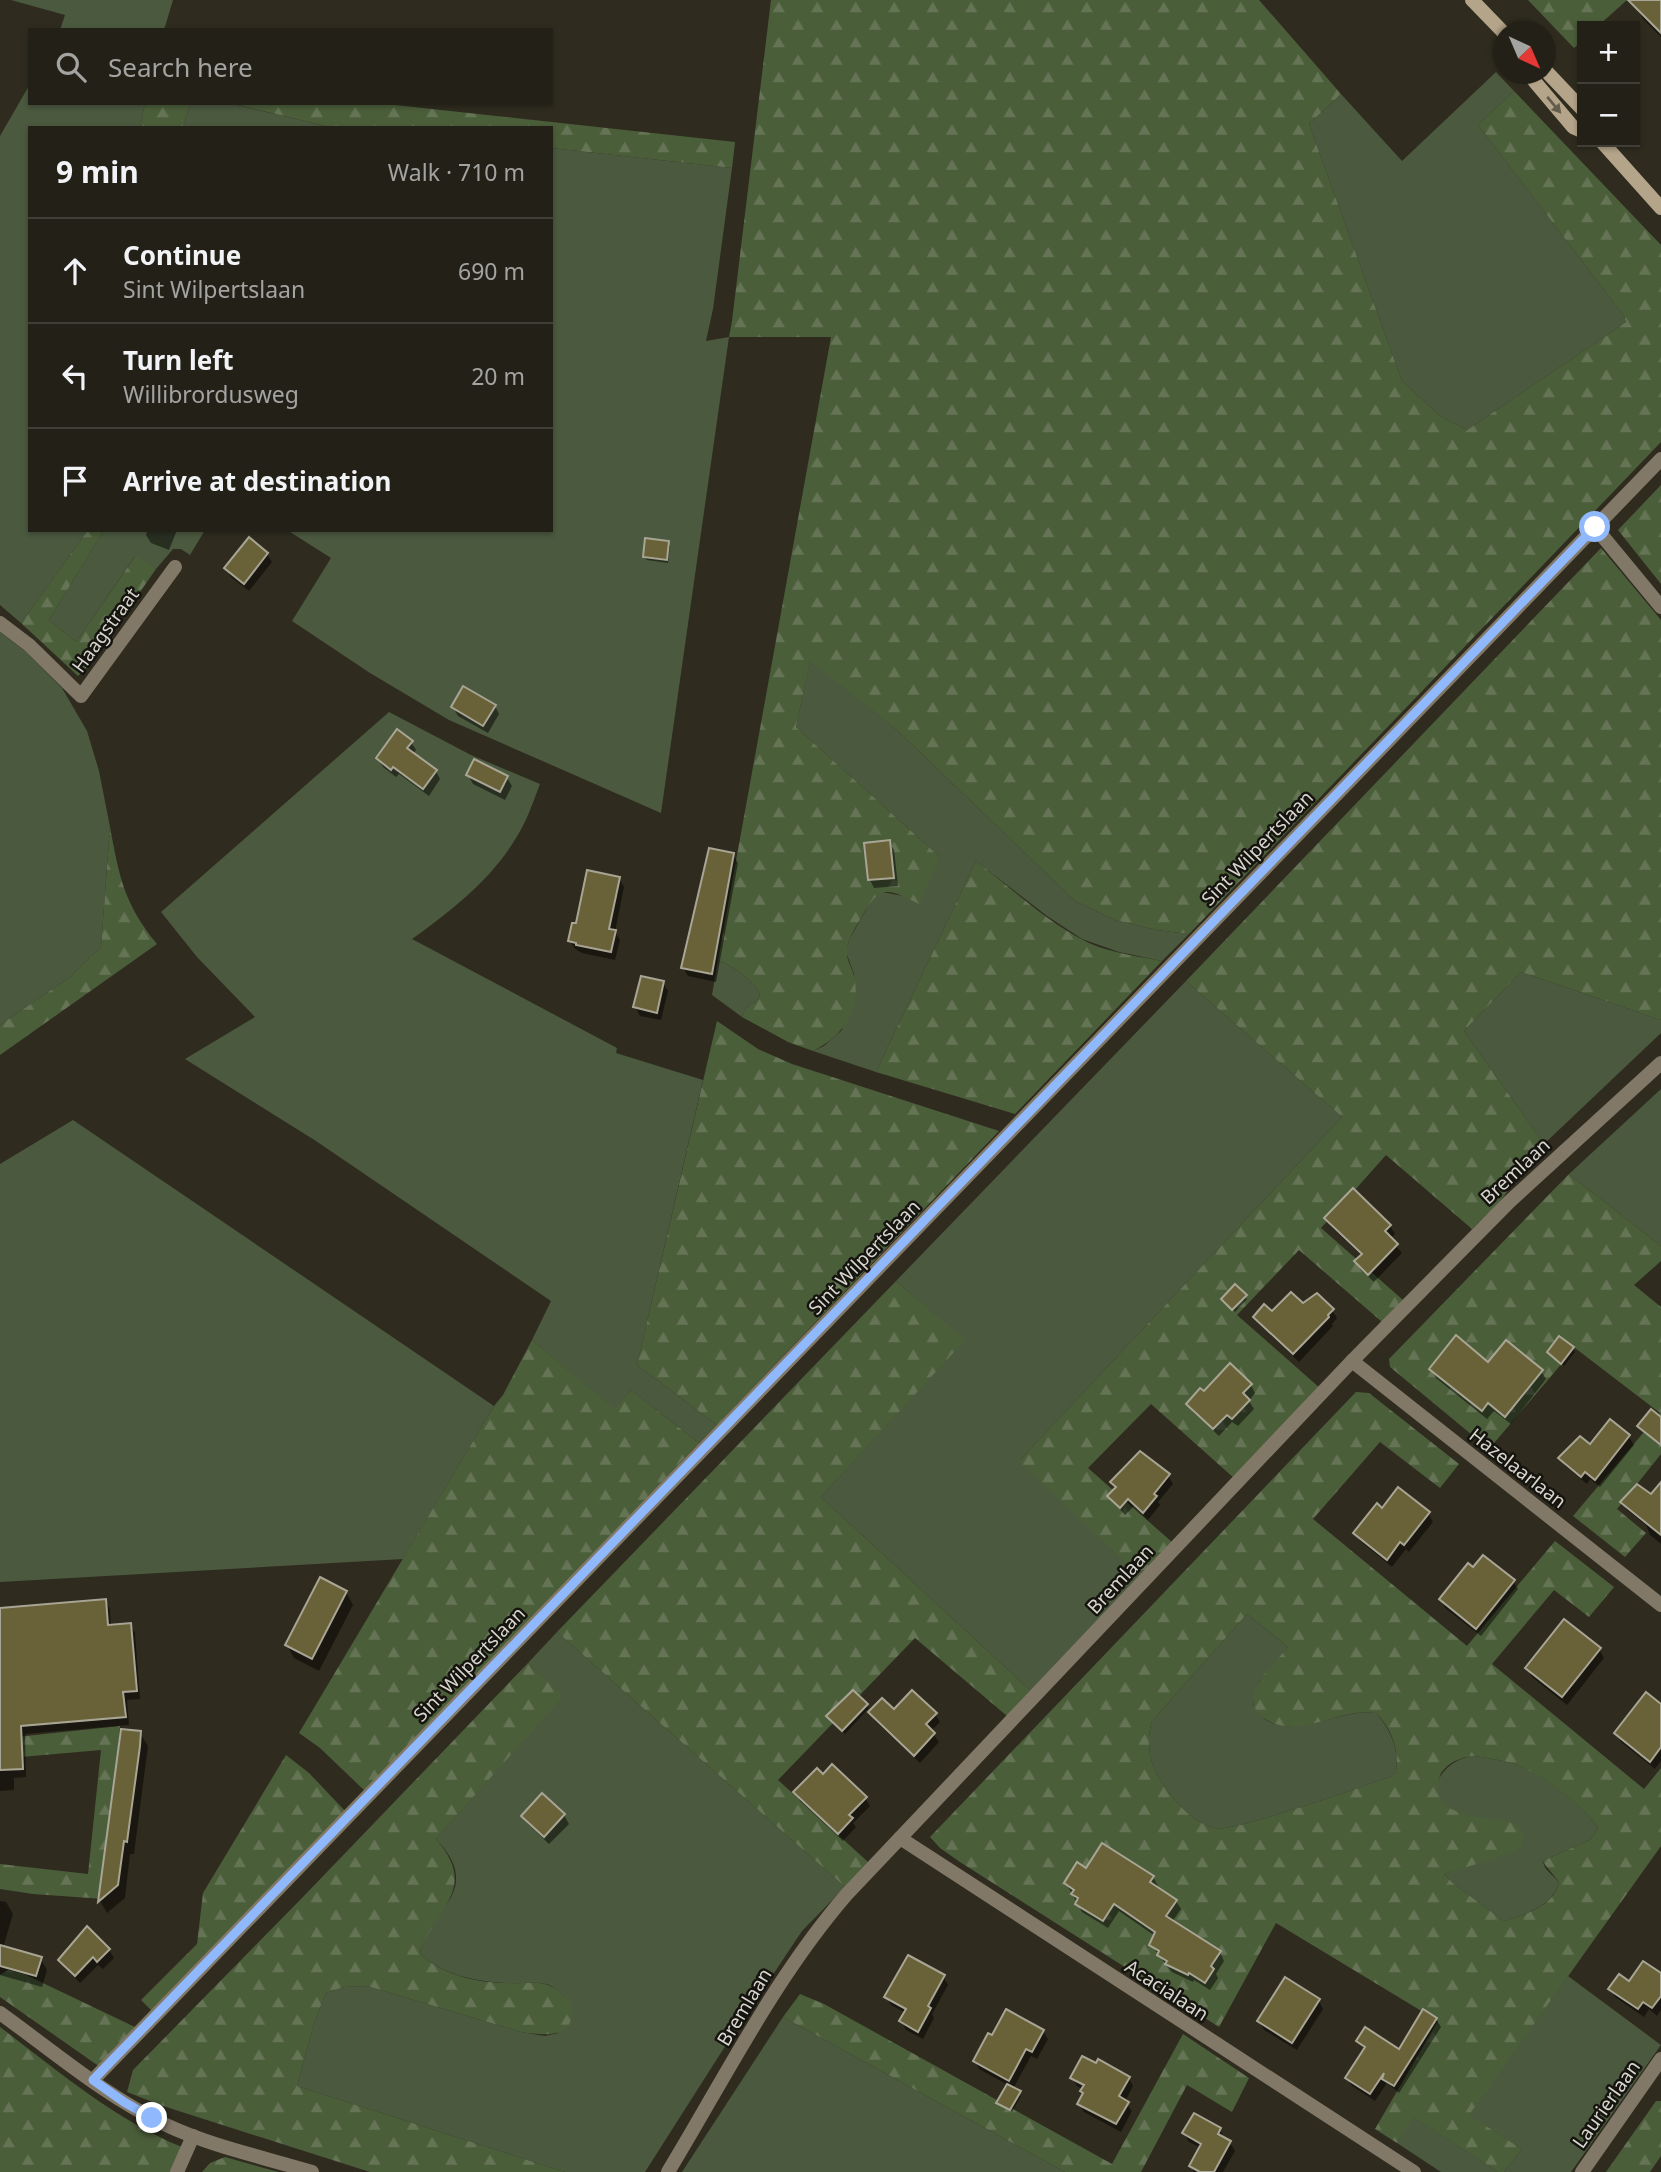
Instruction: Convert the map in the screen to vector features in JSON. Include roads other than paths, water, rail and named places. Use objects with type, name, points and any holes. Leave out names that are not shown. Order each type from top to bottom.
[{"type":"main road","points":[[1472,0],[1493,22]]},
{"type":"main road","points":[[1556,82],[1577,104]]},
{"type":"main road","points":[[1537,84],[1577,129]]},
{"type":"main road","points":[[1606,147],[1661,208]]},
{"type":"street","name":"Sint Wilpertslaan","points":[[93,2080],[1661,459]]},
{"type":"street","points":[[1595,527],[1661,607]]},
{"type":"street","name":"Haagstraat","points":[[0,623],[29,645],[81,696],[175,566]]},
{"type":"street","name":"Bremlaan","points":[[668,2172],[788,1972],[816,1931],[900,1838],[1352,1361],[1509,1202],[1661,1063]]},
{"type":"street","name":"Hazelaarlaan","points":[[1352,1361],[1661,1605]]},
{"type":"street","name":"Acacialaan","points":[[900,1838],[1414,2172]]},
{"type":"street","points":[[0,2013],[124,2102],[166,2125],[193,2136],[312,2172]]},
{"type":"street","name":"Laurierlaan","points":[[1582,2172],[1659,2065]]},
{"type":"street","points":[[177,2172],[193,2136]]}]
